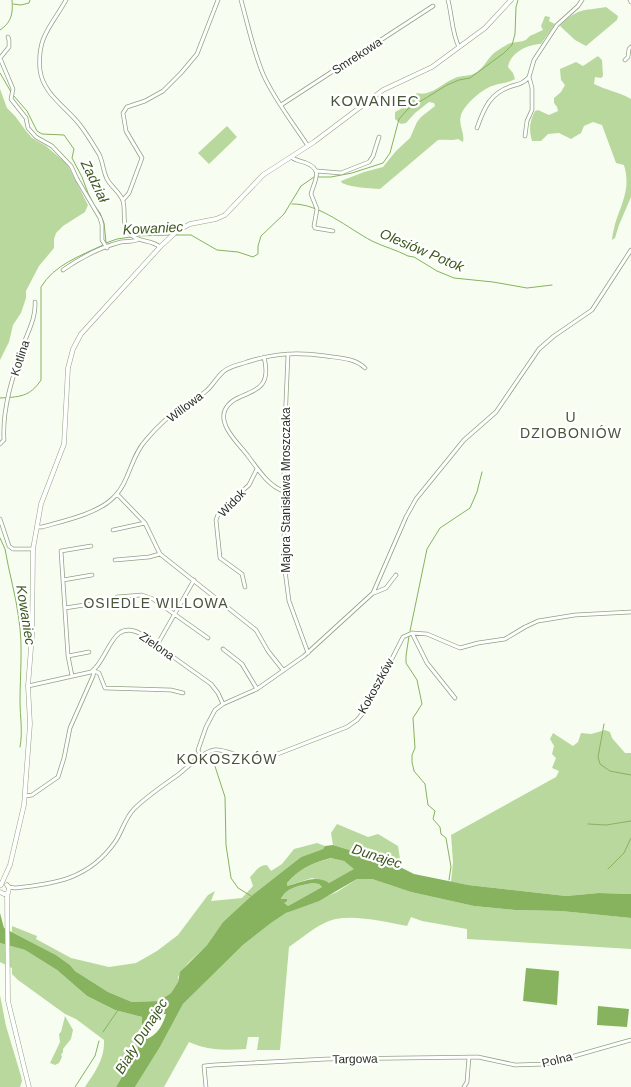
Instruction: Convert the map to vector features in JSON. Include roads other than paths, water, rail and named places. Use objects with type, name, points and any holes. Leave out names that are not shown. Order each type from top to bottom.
[{"type":"street","points":[[66,0],[44,34],[40,56],[40,72],[43,81],[58,102],[80,124],[100,157],[108,180],[116,188],[123,200],[124,220],[130,234],[136,239]]},
{"type":"street","points":[[123,200],[126,199],[132,186],[142,158],[126,131],[123,112],[127,107],[146,102],[163,91],[181,73],[197,54],[218,0]]},
{"type":"street","points":[[241,0],[247,17],[249,33],[264,75],[308,146]]},
{"type":"street","points":[[448,0],[456,42],[459,48]]},
{"type":"street","points":[[30,1087],[11,1015],[8,981],[8,921],[4,891],[7,872],[22,818],[25,796],[30,724],[28,686],[32,634],[33,549],[44,496],[64,444],[68,368],[73,348],[84,330],[160,247],[178,231],[190,224],[216,219],[225,214],[257,180],[308,146],[383,90],[424,72],[459,48],[486,28],[511,0]]},
{"type":"street","points":[[477,128],[489,100],[501,90],[526,81],[534,60],[557,25],[582,0]]},
{"type":"street","name":"Smrekowa","points":[[281,105],[433,6]]},
{"type":"street","points":[[8,37],[9,47],[0,58],[12,86],[12,102],[26,118],[28,128],[36,137],[52,146],[71,166],[100,218],[102,240],[107,248]]},
{"type":"street","points":[[625,60],[631,47]]},
{"type":"street","points":[[525,136],[527,121],[533,105],[529,77]]},
{"type":"street","points":[[317,172],[341,174],[370,162],[379,137]]},
{"type":"street","points":[[292,157],[314,167],[317,172],[311,194],[317,210],[314,226],[315,228],[333,231]]},
{"type":"street","points":[[63,270],[74,262],[122,242],[136,239],[152,242],[160,247]]},
{"type":"street","points":[[373,593],[406,517],[416,499],[464,440],[496,412],[539,349],[554,336],[592,310],[631,250]]},
{"type":"street","name":"Kotlina","points":[[0,444],[4,440],[2,423],[7,402],[23,345],[36,311],[35,302]]},
{"type":"street","name":"Majora Stanisława Mroszczaka","points":[[288,354],[284,491],[286,584],[289,601],[308,653]]},
{"type":"street","name":"Willowa","points":[[37,527],[99,508],[110,501],[118,494],[139,449],[150,435],[183,406],[206,391],[224,371],[234,366],[264,357],[302,354],[347,359],[357,362],[365,368]]},
{"type":"street","points":[[264,357],[266,366],[264,381],[261,386],[231,402],[226,408],[224,415],[227,427],[237,444],[257,469],[276,488],[284,491]]},
{"type":"street","name":"Widok","points":[[245,587],[242,574],[220,558],[216,520],[219,512],[249,485],[257,469]]},
{"type":"street","points":[[118,494],[145,523],[160,554],[256,630],[268,651],[283,670]]},
{"type":"street","points":[[0,519],[9,546],[33,549]]},
{"type":"street","points":[[113,530],[145,523]]},
{"type":"street","points":[[72,676],[68,656],[61,552],[91,546]]},
{"type":"street","points":[[115,560],[149,557],[160,554]]},
{"type":"street","points":[[63,580],[92,575]]},
{"type":"street","points":[[201,757],[198,750],[214,710],[257,689],[308,653],[373,593],[386,588],[396,575]]},
{"type":"street","points":[[157,645],[194,580]]},
{"type":"street","points":[[117,597],[135,595],[148,597],[208,638]]},
{"type":"street","points":[[65,608],[97,603]]},
{"type":"street","points":[[412,633],[427,634],[460,648],[465,648],[478,643],[505,639],[538,621],[575,615],[631,612]]},
{"type":"street","name":"Zielona","points":[[25,796],[32,795],[58,777],[70,728],[94,671],[113,639],[124,630],[139,632],[211,684],[223,704]]},
{"type":"street","points":[[412,633],[427,663],[455,698]]},
{"type":"street","name":"Kokoszków","points":[[4,891],[56,883],[90,867],[114,844],[134,809],[201,757],[213,751],[218,750],[247,759],[262,760],[347,728],[367,708],[403,636],[412,633]]},
{"type":"street","points":[[223,650],[242,664],[257,689]]},
{"type":"street","points":[[68,656],[89,652]]},
{"type":"street","points":[[28,686],[88,674],[94,671],[99,674],[105,688],[171,690],[183,693]]},
{"type":"street","points":[[4,891],[0,886],[7,872]]},
{"type":"street","name":"Polna","points":[[528,1066],[546,1064],[631,1040]]},
{"type":"street","points":[[464,1087],[467,1082],[468,1057]]},
{"type":"street","name":"Targowa","points":[[206,1087],[204,1066],[214,1065],[327,1059],[478,1057],[528,1066]]},
{"type":"waterway","name":"Zadział","points":[[0,30],[11,17],[12,0]]},
{"type":"waterway","points":[[13,4],[21,5],[29,3],[30,0]]},
{"type":"waterway","name":"Kowaniec","points":[[175,235],[191,235],[217,250],[238,252],[253,257],[258,254],[261,236],[284,214],[301,186],[314,177],[331,177],[352,173],[383,163],[390,153],[399,119],[408,109],[447,85],[470,78],[504,53],[512,45],[515,34],[518,0]]},
{"type":"waterway","name":"Zadział","points":[[0,73],[11,92]]},
{"type":"waterway","name":"Zadział","points":[[13,95],[27,111],[37,131],[42,134],[64,135],[74,149],[72,158],[94,205],[100,213],[104,223],[106,242]]},
{"type":"waterway","name":"Olesiów Potok","points":[[292,204],[302,205],[323,212],[372,241],[414,257],[437,271],[454,278],[527,288],[552,285]]},
{"type":"waterway","name":"Kowaniec","points":[[135,236],[171,235]]},
{"type":"waterway","name":"Kowaniec","points":[[106,243],[131,237]]},
{"type":"waterway","name":"Kowaniec","points":[[0,398],[28,393],[41,380],[41,287],[46,279],[60,267],[103,245]]},
{"type":"waterway","points":[[410,631],[427,549],[440,528],[470,508],[477,492],[482,472]]},
{"type":"waterway","name":"Kowaniec","points":[[0,538],[5,549],[20,630],[20,747]]},
{"type":"waterway","points":[[409,636],[406,663],[417,680],[422,704],[413,718],[415,748],[412,762],[414,771],[425,784],[428,805],[435,811],[433,819],[440,827],[441,834],[446,838],[451,867],[449,880]]},
{"type":"waterway","points":[[604,724],[598,757],[600,764],[610,771],[631,775]]},
{"type":"waterway","points":[[211,754],[225,797],[226,845],[231,878],[238,888],[251,896]]},
{"type":"waterway","points":[[588,824],[606,825],[631,821]]},
{"type":"waterway","points":[[608,869],[624,853],[631,838]]},
{"type":"waterway","points":[[103,1032],[118,1010]]},
{"type":"waterway","points":[[75,1087],[95,1056],[99,1041]]},
{"type":"district","name":"KOWANIEC","points":[[375,100]]},
{"type":"district","name":"U DZIOBONIÓW","points":[[571,426]]},
{"type":"district","name":"OSIEDLE WILLOWA","points":[[156,603]]},
{"type":"district","name":"KOKOSZKÓW","points":[[227,759]]},
{"type":"water label","name":"Dunajec","points":[[377,856]]},
{"type":"water label","name":"Biały Dunajec","points":[[141,1036]]}]
